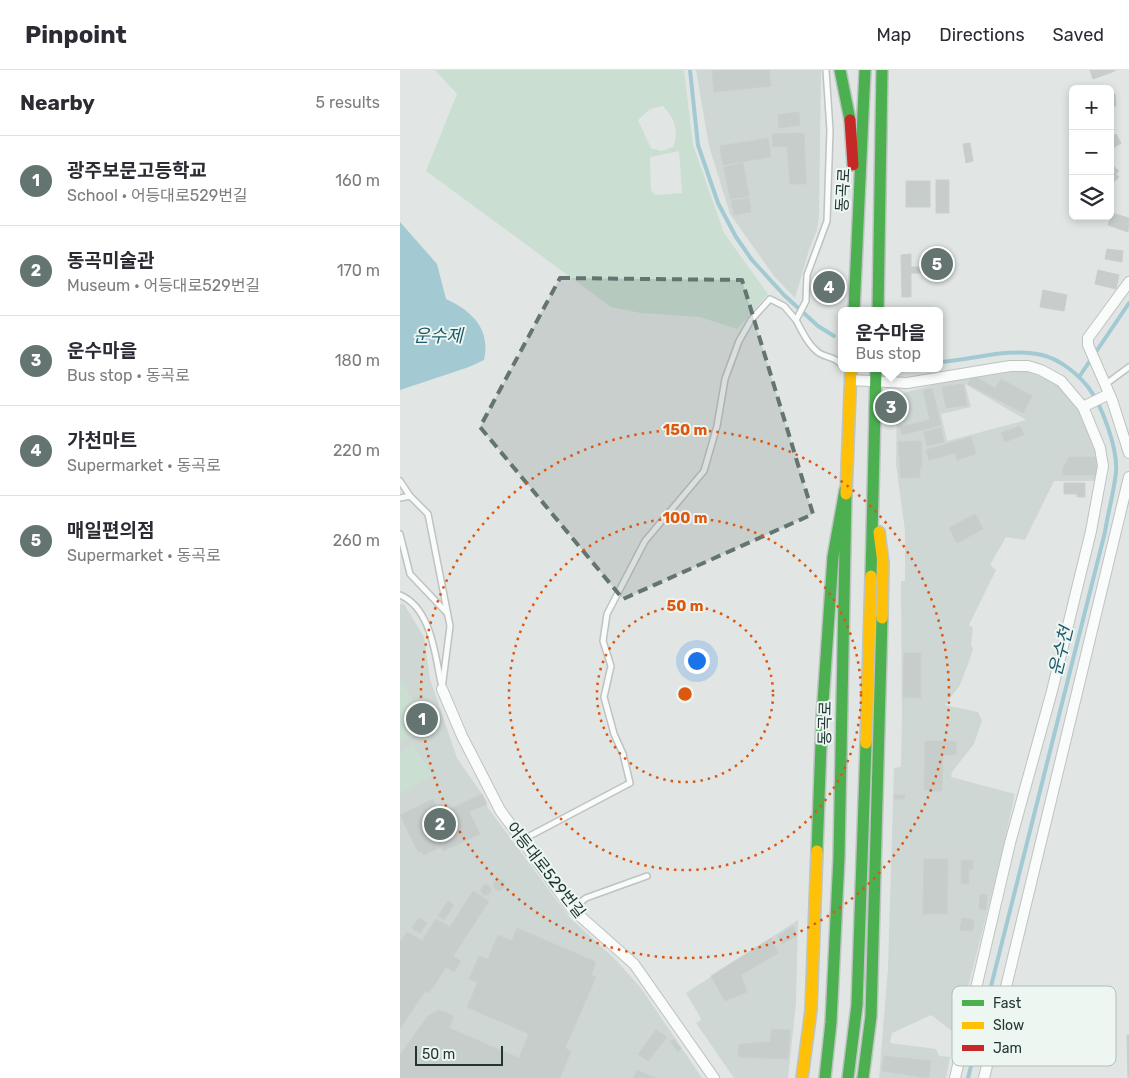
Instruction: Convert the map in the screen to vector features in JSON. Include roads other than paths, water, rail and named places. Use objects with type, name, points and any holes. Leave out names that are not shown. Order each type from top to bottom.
[{"type":"main road","points":[[840,70],[850,120]]},
{"type":"main road","points":[[849,70],[850,120],[858,225]]},
{"type":"main road","name":"동곡로","points":[[854,307],[865,70]]},
{"type":"main road","points":[[878,307],[882,70]]},
{"type":"main road","name":"동곡로","points":[[825,1078],[832,1036],[839,876],[845,490],[851,372]]},
{"type":"main road","points":[[848,1078],[857,1005],[874,494],[876,372]]},
{"type":"main road","points":[[802,1078],[811,1010],[822,717],[831,577],[845,490]]},
{"type":"main road","points":[[863,1078],[871,1016],[883,573],[874,494]]},
{"type":"street","points":[[1129,282],[1088,338],[1088,345],[1096,361],[1129,454]]},
{"type":"street","points":[[850,380],[907,383],[1010,366],[1028,366],[1061,381],[1086,406],[1100,448],[1101,478],[1072,606],[1010,843],[977,986]]},
{"type":"street","points":[[1086,406],[1106,392]]},
{"type":"street","points":[[1006,986],[1129,477]]},
{"type":"street","name":"어등대로529번길","points":[[442,689],[462,736],[500,810],[572,909],[634,964],[714,1078]]},
{"type":"lane","points":[[797,317],[806,301],[807,275],[827,221],[830,130],[826,70]]},
{"type":"lane","points":[[521,840],[630,783],[623,754],[614,734],[604,697],[611,666],[603,641],[607,614],[645,541],[704,471],[717,426],[725,379],[739,341],[751,320],[770,299],[784,306],[797,317],[808,341],[819,353],[838,361]]},
{"type":"lane","points":[[1106,392],[1129,367]]},
{"type":"lane","points":[[846,372],[850,380]]},
{"type":"lane","points":[[400,481],[410,496],[428,514],[448,613],[450,626],[442,689]]},
{"type":"lane","points":[[400,498],[410,496]]},
{"type":"lane","points":[[400,534],[410,574],[448,613]]},
{"type":"lane","points":[[400,595],[420,610],[434,647],[442,689]]},
{"type":"lane","points":[[572,909],[586,898],[647,876]]},
{"type":"water","name":"운수제","points":[[400,222],[437,264],[446,299],[464,309],[477,322],[485,339],[485,349],[484,360],[469,367],[400,390]]},
{"type":"waterway","points":[[690,70],[698,145],[718,203],[736,237],[752,260],[784,295],[818,326],[834,336]]},
{"type":"waterway","points":[[1079,377],[1129,303]]},
{"type":"waterway","name":"운수천","points":[[943,362],[1017,352],[1042,355],[1061,363],[1079,377],[1088,387],[1099,405],[1112,440],[1116,462],[1115,480],[1105,532],[991,986]]},
{"type":"waterway","name":"운수천","points":[[968,1078],[971,1066]]},
{"type":"place","name":"매일편의점","points":[[937,264]]},
{"type":"place","name":"가천마트","points":[[829,287]]},
{"type":"place","name":"운수마을","points":[[891,407]]},
{"type":"place","name":"광주보문고등학교","points":[[422,719]]},
{"type":"place","name":"동곡미술관","points":[[440,824]]}]
